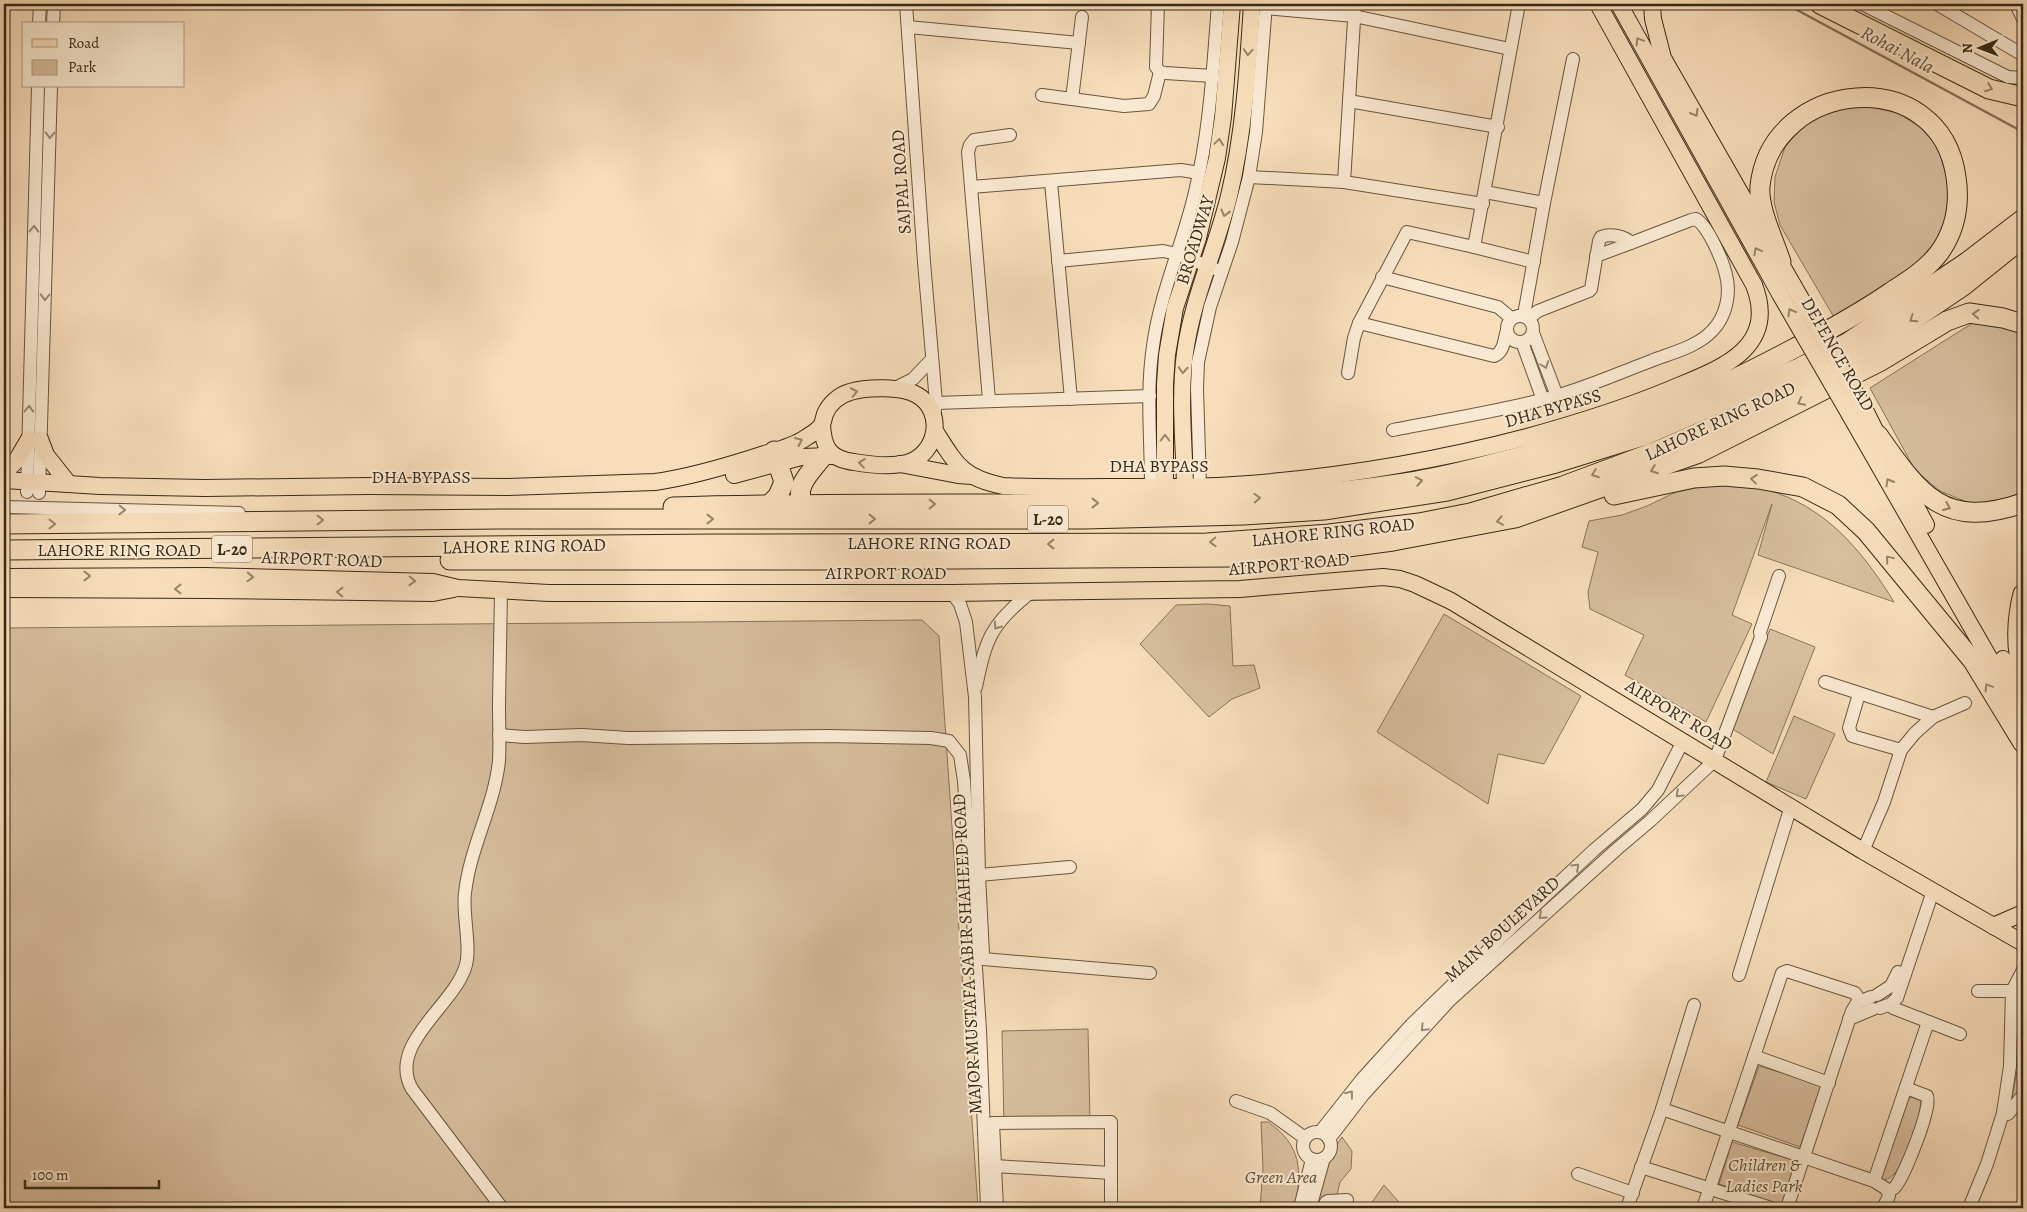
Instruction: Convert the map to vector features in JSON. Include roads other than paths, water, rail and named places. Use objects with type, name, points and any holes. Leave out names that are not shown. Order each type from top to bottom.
[{"type":"highway","points":[[1820,4],[1989,89],[2023,97]]},
{"type":"highway","points":[[500,518],[525,511],[770,504],[1146,503],[1327,493],[1418,481],[1469,470],[1610,430],[1687,400],[1762,366],[1860,314],[1920,273],[1938,255],[1948,237],[1956,217],[1958,193],[1954,166],[1944,141],[1929,120],[1908,106],[1885,100],[1866,98],[1839,99],[1817,107],[1794,121],[1778,138],[1767,161],[1760,185],[1762,208],[1781,262]]},
{"type":"highway","name":"LAHORE RING ROAD","points":[[4,524],[500,518],[930,519],[1244,516],[1324,510],[1447,491],[1556,463],[1643,436],[1799,368],[1847,343],[1967,262],[2023,219]]},
{"type":"highway","name":"LAHORE RING ROAD","points":[[4,550],[727,544],[1207,543],[1329,534],[1419,524],[1470,513],[1563,486],[1657,451],[1732,418],[1871,348],[1963,286],[2023,238]]},
{"type":"highway","points":[[320,548],[375,558],[503,561],[1230,557],[1323,550],[1393,541],[1515,518],[1699,454],[1879,362],[1947,321],[1969,313],[2003,318],[2023,324]]},
{"type":"highway","points":[[1878,435],[1913,484],[1932,500],[1955,510],[1979,513],[2002,510],[2023,503]]},
{"type":"highway","points":[[803,504],[799,496],[800,488],[829,456]]},
{"type":"highway","points":[[770,504],[778,496],[784,482],[776,457]]},
{"type":"highway","points":[[1548,508],[1694,478],[1741,477],[1803,487],[1838,505],[1866,531],[1973,661],[2023,743]]},
{"type":"highway","points":[[2023,594],[2018,648],[2023,671]]},
{"type":"main road","name":"BROADWAY","points":[[1158,487],[1167,355],[1184,257],[1205,212],[1217,158],[1223,117],[1232,4]]},
{"type":"main road","name":"DHA BYPASS","points":[[972,476],[990,483],[1009,486],[1158,487],[1232,486],[1340,476],[1433,460],[1483,449],[1578,423],[1638,402],[1728,363],[1745,350],[1752,340],[1759,320],[1759,302],[1754,285],[1598,4]]},
{"type":"main road","name":"DEFENCE ROAD","points":[[1619,4],[1787,289],[1857,412],[2003,682],[2023,724]]},
{"type":"main road","name":"DEFENCE ROAD","points":[[1652,4],[1653,19],[1663,58],[1781,262],[1787,289]]},
{"type":"main road","name":"BROADWAY","points":[[1193,486],[1183,383],[1184,355],[1191,322],[1215,269],[1218,239],[1233,176],[1261,5]]},
{"type":"main road","points":[[892,389],[909,391],[916,394],[927,404],[935,417],[955,462],[972,476],[900,464],[863,464],[829,456],[822,424],[826,411],[842,395],[859,390],[892,389]]},
{"type":"main road","name":"DEFENCE ROAD","points":[[1857,412],[1878,435],[1938,547],[2023,696]]},
{"type":"main road","points":[[900,464],[913,460],[930,445],[935,417]]},
{"type":"main road","points":[[4,480],[33,487],[68,484],[205,488],[368,486],[508,488],[611,484],[676,479],[723,467],[776,457],[803,440],[822,424]]},
{"type":"main road","points":[[4,473],[34,439],[68,484]]},
{"type":"main road","name":"DHA BYPASS","points":[[4,492],[33,487],[205,499],[606,494],[675,489],[776,457],[829,456]]},
{"type":"main road","name":"AIRPORT ROAD","points":[[4,589],[47,583],[205,576],[433,582],[458,588],[550,593],[1031,592],[1240,589],[1370,577],[1400,579],[1451,601],[1863,851],[2023,943]]},
{"type":"main road","name":"AIRPORT ROAD","points":[[4,577],[47,583]]},
{"type":"main road","points":[[1993,926],[2023,913]]},
{"type":"street","points":[[39,22],[40,4]]},
{"type":"street","points":[[53,22],[54,4]]},
{"type":"street","name":"SAJPAL ROAD","points":[[906,4],[935,417]]},
{"type":"street","points":[[1158,4],[1156,67],[1160,72],[1213,76]]},
{"type":"street","points":[[1158,487],[1149,379],[1155,330],[1161,303],[1184,257],[1190,215],[1208,126],[1218,4]]},
{"type":"street","points":[[1474,247],[1498,127],[1519,4]]},
{"type":"street","points":[[1862,4],[2008,76],[2023,78]]},
{"type":"street","points":[[1937,4],[2023,55]]},
{"type":"street","points":[[2016,4],[2023,19]]},
{"type":"street","points":[[1058,261],[1163,251],[1215,269],[1232,242],[1249,177],[1256,132],[1261,5],[1354,10],[1510,49]]},
{"type":"street","points":[[1344,182],[1354,10]]},
{"type":"street","points":[[1072,99],[1082,18]]},
{"type":"street","points":[[908,27],[1079,43]]},
{"type":"street","points":[[1533,334],[1522,342],[1515,341],[1510,337],[1518,321],[1534,262],[1573,59]]},
{"type":"street","points":[[1042,95],[1124,106],[1149,104],[1154,96],[1160,72]]},
{"type":"street","points":[[33,487],[38,88]]},
{"type":"street","points":[[34,439],[51,88]]},
{"type":"street","points":[[1349,101],[1498,127]]},
{"type":"street","points":[[989,400],[968,152],[974,140],[1010,135]]},
{"type":"street","points":[[971,188],[1181,170],[1199,173]]},
{"type":"street","points":[[1249,177],[1344,182],[1544,203]]},
{"type":"street","points":[[1051,182],[1071,399]]},
{"type":"street","points":[[1359,323],[1494,356],[1502,349],[1518,321],[1538,311],[1589,292],[1596,256],[1691,220],[1699,221],[1716,247],[1724,265],[1728,299],[1718,324],[1712,332],[1694,344],[1544,400],[1393,430]]},
{"type":"street","points":[[1348,373],[1354,338],[1359,323],[1407,232],[1534,262]]},
{"type":"street","points":[[1382,278],[1498,307],[1518,321],[1534,328],[1533,334],[1557,396]]},
{"type":"street","points":[[1522,342],[1544,400]]},
{"type":"street","points":[[892,389],[913,379],[932,358]]},
{"type":"street","points":[[935,417],[989,400],[1150,396]]},
{"type":"street","points":[[4,507],[267,514],[290,520]]},
{"type":"street","points":[[1711,758],[1754,635],[1760,632],[1779,576]]},
{"type":"street","points":[[501,591],[499,760],[491,804],[473,854],[464,894],[466,966],[457,986],[411,1047],[405,1068],[406,1078],[412,1089],[502,1208]]},
{"type":"street","points":[[952,592],[960,604],[966,622],[975,697]]},
{"type":"street","points":[[975,697],[982,656],[989,638],[1008,611],[1031,592]]},
{"type":"street","points":[[1825,682],[1933,717]]},
{"type":"street","points":[[1859,694],[1849,733],[1852,736],[1901,750]]},
{"type":"street","name":"MAJOR MUSTAFA SABIR SHAHEED ROAD","points":[[975,697],[979,875],[997,1208]]},
{"type":"street","points":[[1863,851],[1884,802],[1901,750],[1915,733],[1933,717],[1965,702]]},
{"type":"street","points":[[499,735],[525,737],[582,735],[628,738],[827,736],[931,738],[949,741],[960,755],[964,781],[980,1030],[987,1208]]},
{"type":"street","name":"MAIN BOULEVARD","points":[[1324,1136],[1362,1079],[1411,1025],[1594,850],[1642,809],[1658,790],[1683,741]]},
{"type":"street","name":"MAIN BOULEVARD","points":[[1324,1136],[1450,1000],[1617,848],[1650,822],[1711,758]]},
{"type":"street","points":[[1739,975],[1791,806]]},
{"type":"street","points":[[979,875],[1070,867]]},
{"type":"street","points":[[1787,1208],[1849,1019],[1875,1002],[1894,982],[1930,889]]},
{"type":"street","points":[[983,959],[1150,973]]},
{"type":"street","points":[[1970,1208],[1987,1164],[2003,1113],[2018,1020],[2012,991],[2023,970]]},
{"type":"street","points":[[1703,1208],[1784,971],[1855,994],[1960,1034]]},
{"type":"street","points":[[1978,991],[2012,991]]},
{"type":"street","points":[[1628,1208],[1662,1109],[1694,1005]]},
{"type":"street","points":[[1874,1181],[1928,1022]]},
{"type":"street","points":[[1754,1056],[1829,1083]]},
{"type":"street","points":[[1888,1191],[1894,1188],[1899,1180],[1918,1138],[1929,1102],[1927,1096],[1906,1088]]},
{"type":"street","points":[[2003,1113],[2008,1114],[2023,1095]]},
{"type":"street","points":[[1236,1101],[1270,1113],[1305,1138]]},
{"type":"street","points":[[1662,1109],[1874,1181],[1888,1191],[1889,1196],[1883,1208]]},
{"type":"street","points":[[992,1123],[1111,1122],[1111,1208]]},
{"type":"street","points":[[1300,1208],[1318,1158],[1330,1150],[1324,1136],[1312,1133],[1305,1138],[1303,1150],[1318,1158]]},
{"type":"street","points":[[1310,1208],[1318,1158]]},
{"type":"street","points":[[995,1166],[1111,1172]]},
{"type":"street","points":[[1641,1167],[1771,1208]]},
{"type":"street","points":[[1578,1174],[1633,1193]]},
{"type":"street","points":[[1324,1208],[1328,1201],[1347,1200]]},
{"type":"waterway","name":"Rohai Nala","points":[[1786,4],[2023,132]]},
{"type":"park label","name":"Children & Ladies Park","points":[[1764,1175]]},
{"type":"park label","name":"Green Area","points":[[1281,1177]]}]
